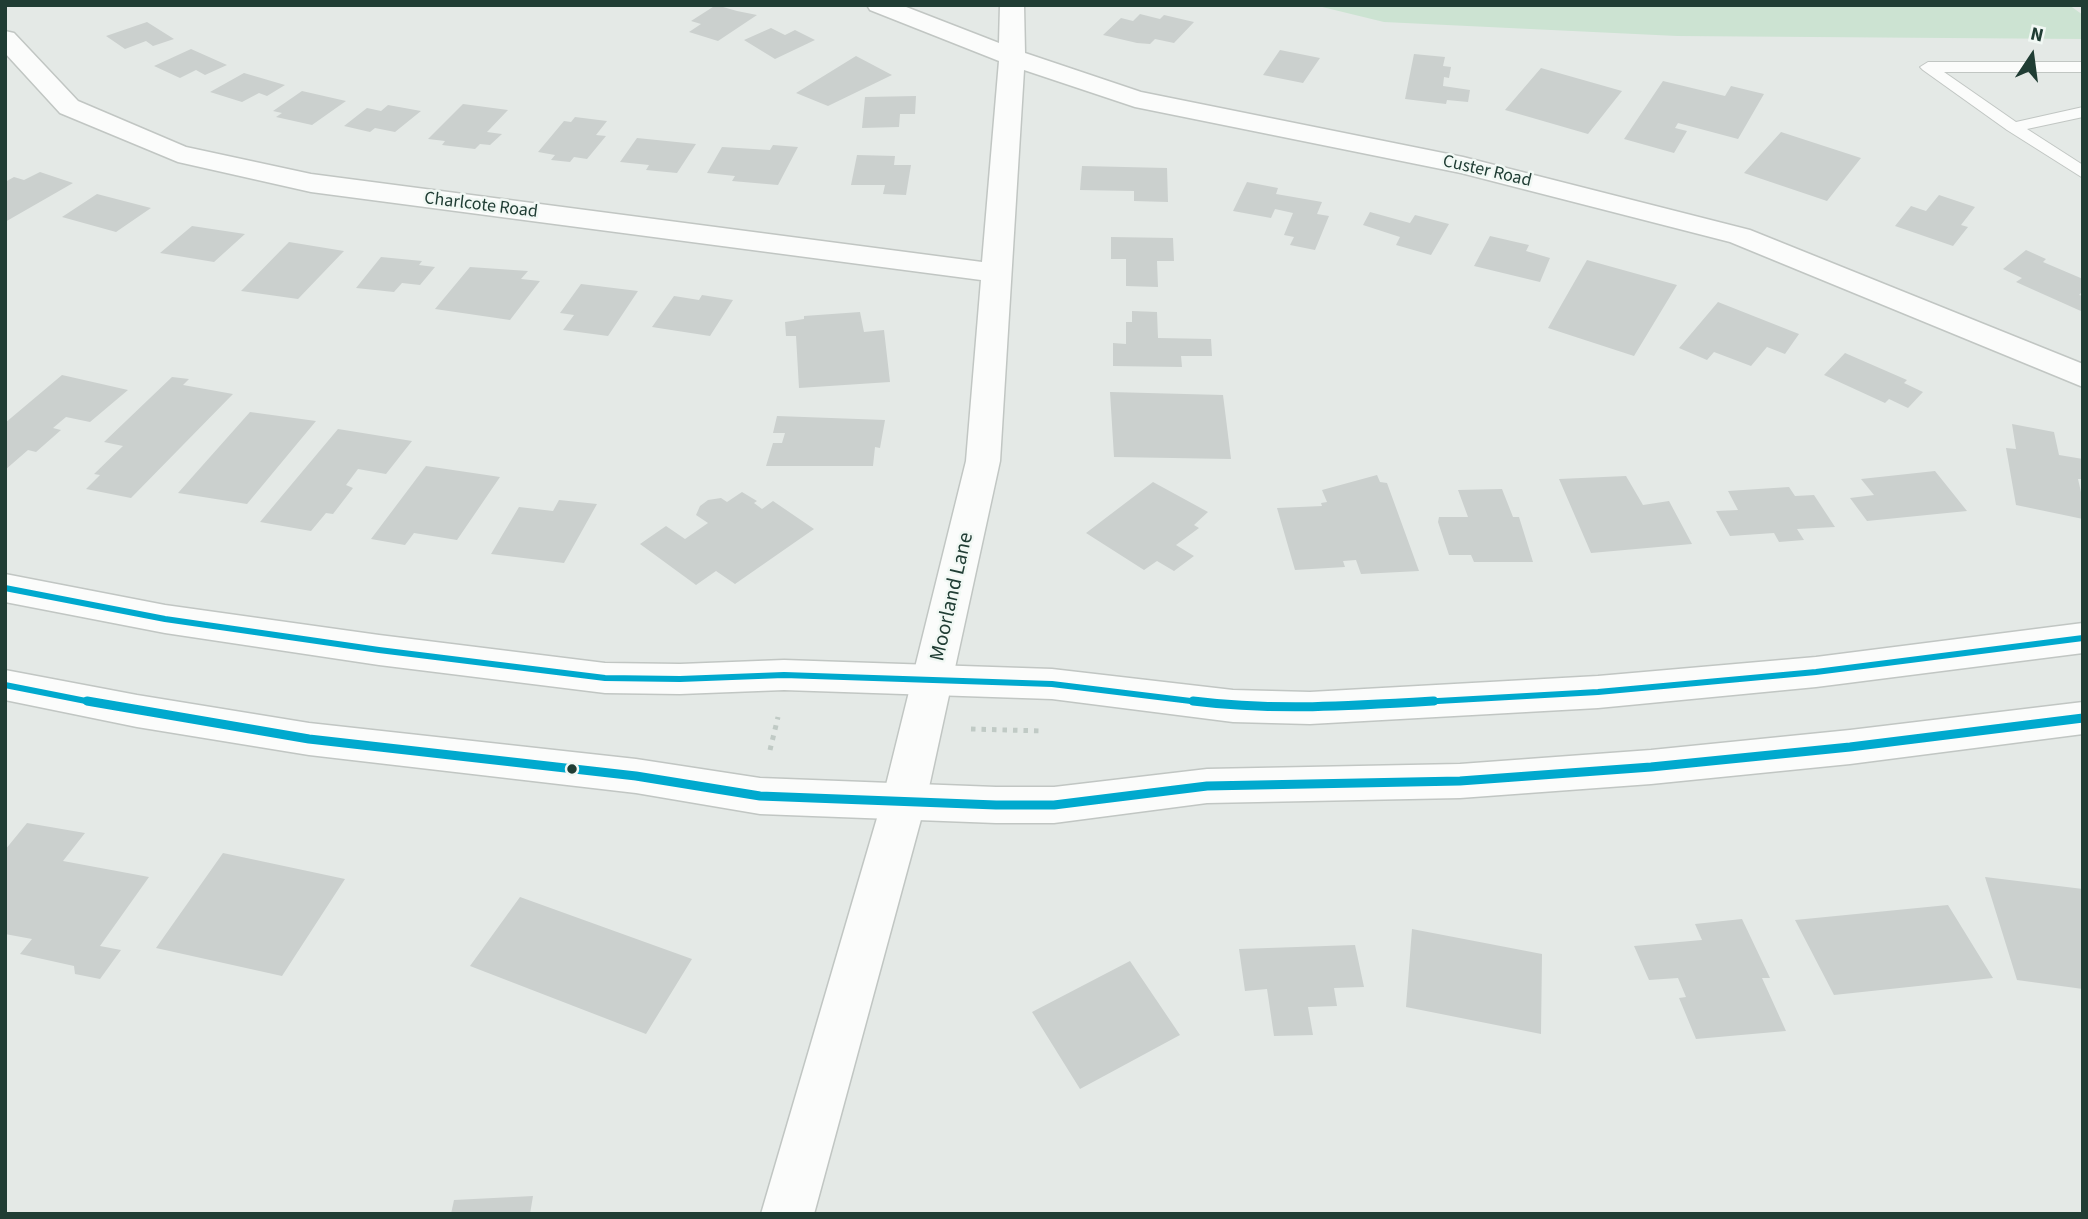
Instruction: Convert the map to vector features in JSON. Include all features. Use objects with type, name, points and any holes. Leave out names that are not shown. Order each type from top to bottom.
[{"type":"street","name":"Custer Road","points":[[879,5],[1012,57],[1135,99],[1463,165],[1740,236],[2041,357],[2083,377]]},
{"type":"street","name":"Moorland Lane","points":[[787,1214],[904,801],[983,461],[1012,57],[1012,5]]},
{"type":"street","name":"Charlcote Road","points":[[5,38],[69,107],[178,154],[311,184],[997,272]]},
{"type":"street","points":[[5,588],[165,619],[379,650],[605,678],[680,679],[784,675],[1052,684],[1233,706],[1310,708],[1625,690],[1816,672],[2083,638]]},
{"type":"street","points":[[5,685],[137,711],[309,739],[636,776],[760,796],[1054,805],[1207,786],[1460,781],[1651,767],[1850,747],[2083,718]]},
{"type":"lane","points":[[2083,67],[1928,67],[2083,173]]},
{"type":"lane","points":[[2013,127],[2083,112]]},
{"type":"path","points":[[760,796],[784,675]]},
{"type":"green space","points":[[1314,5],[2069,5],[2083,15],[2083,39],[1677,36],[1384,22]]},
{"type":"building","points":[[716,5],[757,15],[718,41],[689,32],[701,24],[691,21]]},
{"type":"building","points":[[1140,14],[1160,19],[1164,15],[1194,22],[1174,43],[1155,39],[1150,44],[1137,43],[1103,35],[1121,18],[1133,21]]},
{"type":"building","points":[[147,22],[174,39],[153,46],[146,41],[125,49],[106,36]]},
{"type":"building","points":[[771,28],[785,35],[795,30],[815,40],[775,59],[744,40]]},
{"type":"building","points":[[191,49],[227,65],[205,75],[196,70],[180,78],[154,66]]},
{"type":"building","points":[[1280,50],[1320,58],[1303,83],[1263,75]]},
{"type":"building","points":[[1414,54],[1445,57],[1443,66],[1451,67],[1449,78],[1444,77],[1443,86],[1470,90],[1468,102],[1447,100],[1446,104],[1405,99]]},
{"type":"building","points":[[856,56],[892,75],[828,106],[796,93]]},
{"type":"building","points":[[1541,68],[1622,91],[1588,134],[1505,110]]},
{"type":"building","points":[[244,73],[285,85],[267,96],[259,93],[242,102],[210,92]]},
{"type":"building","points":[[1663,81],[1725,96],[1731,86],[1764,94],[1738,139],[1678,123],[1675,128],[1687,131],[1674,153],[1624,139]]},
{"type":"building","points":[[302,91],[346,101],[312,125],[276,117],[282,113],[273,111]]},
{"type":"building","points":[[916,96],[915,114],[900,114],[899,127],[862,128],[865,97]]},
{"type":"building","points":[[463,104],[508,110],[487,132],[502,134],[490,145],[480,144],[475,149],[442,145],[445,141],[428,139]]},
{"type":"building","points":[[388,105],[421,111],[395,132],[375,128],[370,132],[344,126],[367,108],[381,111]]},
{"type":"building","points":[[575,117],[607,121],[596,135],[606,136],[587,159],[574,157],[570,162],[551,160],[555,155],[538,152],[564,121],[571,122]]},
{"type":"building","points":[[1781,132],[1861,158],[1827,201],[1744,173]]},
{"type":"building","points":[[637,138],[696,144],[677,173],[646,170],[649,165],[620,162]]},
{"type":"building","points":[[773,145],[798,147],[778,185],[732,181],[735,176],[707,173],[722,147],[770,150]]},
{"type":"building","points":[[857,155],[895,156],[894,165],[911,165],[906,195],[883,194],[885,185],[851,185]]},
{"type":"building","points":[[1082,166],[1167,168],[1168,202],[1134,201],[1134,191],[1080,190]]},
{"type":"building","points":[[40,172],[73,183],[5,222],[5,182],[14,177],[24,180]]},
{"type":"building","points":[[1247,182],[1278,188],[1276,194],[1322,202],[1317,214],[1329,216],[1315,250],[1290,245],[1294,237],[1284,235],[1293,213],[1275,209],[1271,218],[1233,211]]},
{"type":"building","points":[[97,194],[151,208],[116,232],[62,217]]},
{"type":"building","points":[[1939,195],[1975,207],[1961,225],[1968,227],[1953,246],[1895,226],[1911,206],[1926,211]]},
{"type":"building","points":[[1370,212],[1410,223],[1415,215],[1449,224],[1431,255],[1396,245],[1400,237],[1363,225]]},
{"type":"building","points":[[192,226],[245,234],[214,262],[160,253]]},
{"type":"building","points":[[1490,236],[1529,245],[1526,251],[1550,258],[1540,282],[1474,266]]},
{"type":"building","points":[[1111,237],[1173,238],[1174,261],[1157,261],[1158,287],[1126,286],[1126,259],[1111,259]]},
{"type":"building","points":[[289,242],[344,251],[298,299],[241,291]]},
{"type":"building","points":[[2026,250],[2046,259],[2043,262],[2083,279],[2083,291],[2079,295],[2083,296],[2083,312],[2016,282],[2022,278],[2003,269]]},
{"type":"building","points":[[381,257],[422,261],[419,265],[435,267],[420,285],[402,283],[394,292],[356,288]]},
{"type":"building","points":[[1587,260],[1677,285],[1634,356],[1548,328]]},
{"type":"building","points":[[470,267],[528,271],[521,279],[540,281],[510,320],[435,309]]},
{"type":"building","points":[[581,284],[638,291],[608,336],[563,330],[574,315],[560,313]]},
{"type":"building","points":[[702,295],[733,300],[710,336],[652,327],[674,296],[699,300]]},
{"type":"building","points":[[1718,302],[1799,334],[1785,354],[1767,347],[1751,366],[1714,352],[1707,360],[1679,348]]},
{"type":"building","points":[[1132,311],[1157,312],[1158,338],[1211,339],[1212,356],[1181,356],[1182,367],[1113,366],[1113,343],[1126,344],[1126,322],[1132,322]]},
{"type":"building","points":[[860,312],[864,332],[884,330],[890,382],[799,388],[796,336],[786,336],[785,322],[804,319],[804,316]]},
{"type":"building","points":[[1845,353],[1907,380],[1904,383],[1923,392],[1908,408],[1889,399],[1885,403],[1824,375]]},
{"type":"building","points":[[62,375],[128,390],[90,422],[66,417],[53,428],[61,430],[36,452],[28,450],[5,470],[5,423]]},
{"type":"building","points":[[172,377],[189,379],[183,385],[233,394],[131,498],[86,489],[100,475],[94,474],[123,446],[104,442]]},
{"type":"building","points":[[1110,392],[1223,395],[1231,459],[1114,457]]},
{"type":"building","points":[[250,412],[316,421],[247,504],[178,493]]},
{"type":"building","points":[[777,416],[885,420],[880,448],[875,447],[873,466],[766,466],[773,443],[782,443],[785,433],[773,433]]},
{"type":"building","points":[[2012,424],[2054,432],[2059,455],[2083,459],[2083,479],[2078,479],[2083,501],[2083,519],[2016,505],[2006,448],[2016,449]]},
{"type":"building","points":[[338,429],[412,441],[386,474],[358,469],[346,485],[353,488],[333,514],[326,513],[311,531],[260,522]]},
{"type":"building","points":[[426,466],[500,477],[457,540],[414,533],[405,545],[371,539]]},
{"type":"building","points":[[1935,471],[1967,511],[1867,521],[1850,498],[1874,495],[1861,479]]},
{"type":"building","points":[[1377,475],[1380,482],[1387,483],[1419,571],[1361,574],[1356,560],[1343,561],[1345,567],[1295,570],[1277,508],[1322,506],[1321,503],[1327,502],[1322,490]]},
{"type":"building","points":[[1626,476],[1643,505],[1669,501],[1692,544],[1591,553],[1559,479]]},
{"type":"building","points":[[1153,482],[1208,512],[1194,525],[1199,528],[1176,545],[1194,556],[1174,571],[1157,561],[1144,570],[1086,533]]},
{"type":"building","points":[[1789,487],[1795,496],[1814,495],[1835,527],[1797,529],[1804,540],[1779,542],[1774,533],[1730,536],[1716,511],[1738,510],[1728,491]]},
{"type":"building","points":[[1502,489],[1513,517],[1519,517],[1533,562],[1474,562],[1471,555],[1449,555],[1438,522],[1439,517],[1468,517],[1458,490]]},
{"type":"building","points":[[742,492],[757,501],[754,503],[762,509],[773,501],[814,529],[735,584],[716,571],[696,585],[640,544],[666,526],[685,539],[708,523],[696,515],[700,506],[708,500],[721,498],[727,502]]},
{"type":"building","points":[[559,500],[597,504],[564,563],[491,554],[519,507],[553,511]]},
{"type":"building","points":[[27,823],[85,833],[63,861],[149,877],[100,946],[121,950],[100,979],[75,974],[74,966],[20,954],[32,939],[5,934],[5,850]]},
{"type":"building","points":[[223,853],[345,879],[282,976],[156,948]]},
{"type":"building","points":[[1985,877],[2083,889],[2083,989],[2017,980]]},
{"type":"building","points":[[520,897],[692,959],[646,1034],[470,966]]},
{"type":"building","points":[[1948,905],[1993,978],[1834,995],[1795,920]]},
{"type":"building","points":[[1742,919],[1770,978],[1762,978],[1786,1031],[1696,1039],[1679,998],[1686,997],[1678,978],[1649,980],[1634,946],[1702,940],[1695,924]]},
{"type":"building","points":[[1412,929],[1542,954],[1541,1034],[1406,1007]]},
{"type":"building","points":[[1355,945],[1364,987],[1334,988],[1337,1006],[1308,1007],[1313,1035],[1274,1036],[1267,989],[1245,991],[1239,949]]},
{"type":"building","points":[[1130,961],[1180,1035],[1080,1089],[1032,1012]]},
{"type":"building","points":[[533,1196],[530,1214],[451,1214],[454,1200]]},
{"type":"transit line","points":[[5,588],[165,619],[379,650],[605,678],[680,679],[784,675],[1052,684],[1233,706],[1310,708],[1598,692],[1816,672],[2083,638]]},
{"type":"transit line","points":[[5,685],[137,711],[309,739],[636,776],[760,796],[996,805],[1054,805],[1207,786],[1460,781],[1651,767],[1850,747],[2083,718]]}]
